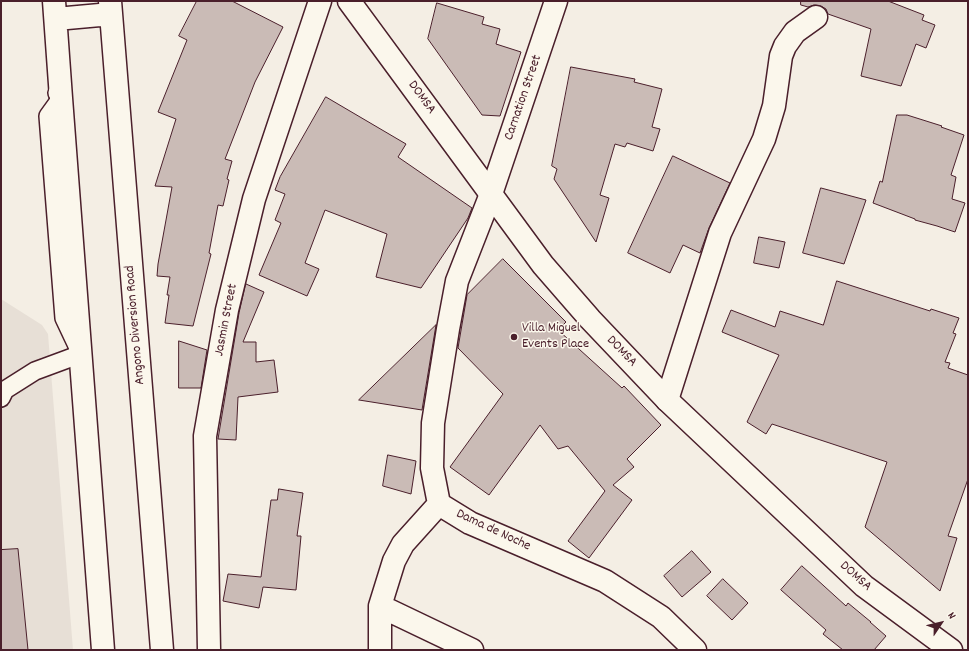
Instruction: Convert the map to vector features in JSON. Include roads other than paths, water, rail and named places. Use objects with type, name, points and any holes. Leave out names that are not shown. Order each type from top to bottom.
[{"type":"main road","name":"Jasmin Street","points":[[209,650],[205,436],[227,310],[254,199],[320,1]]},
{"type":"main road","name":"DOMSA","points":[[350,1],[548,271],[590,319],[667,400],[864,586],[951,650]]},
{"type":"main road","name":"Carnation Street","points":[[491,194],[556,1]]},
{"type":"main road","points":[[104,650],[61,98],[52,13],[110,8]]},
{"type":"main road","name":"Angono Diversion Road","points":[[110,8],[162,650]]},
{"type":"main road","points":[[667,400],[720,233],[766,134],[774,106],[781,56],[785,46],[795,32],[816,17]]},
{"type":"main road","name":"Dama de Noche","points":[[491,194],[457,281],[448,329],[433,423],[432,468],[439,504],[470,523],[605,581],[661,617],[695,650]]},
{"type":"main road","points":[[380,650],[380,606],[394,561],[403,544],[439,504]]},
{"type":"main road","points":[[380,606],[472,650]]},
{"type":"lane","points":[[43,1],[52,13]]},
{"type":"lane","points":[[1,398],[5,390],[35,371],[81,354]]},
{"type":"place","name":"Villa Miguel Events Place","points":[[514,337]]}]
